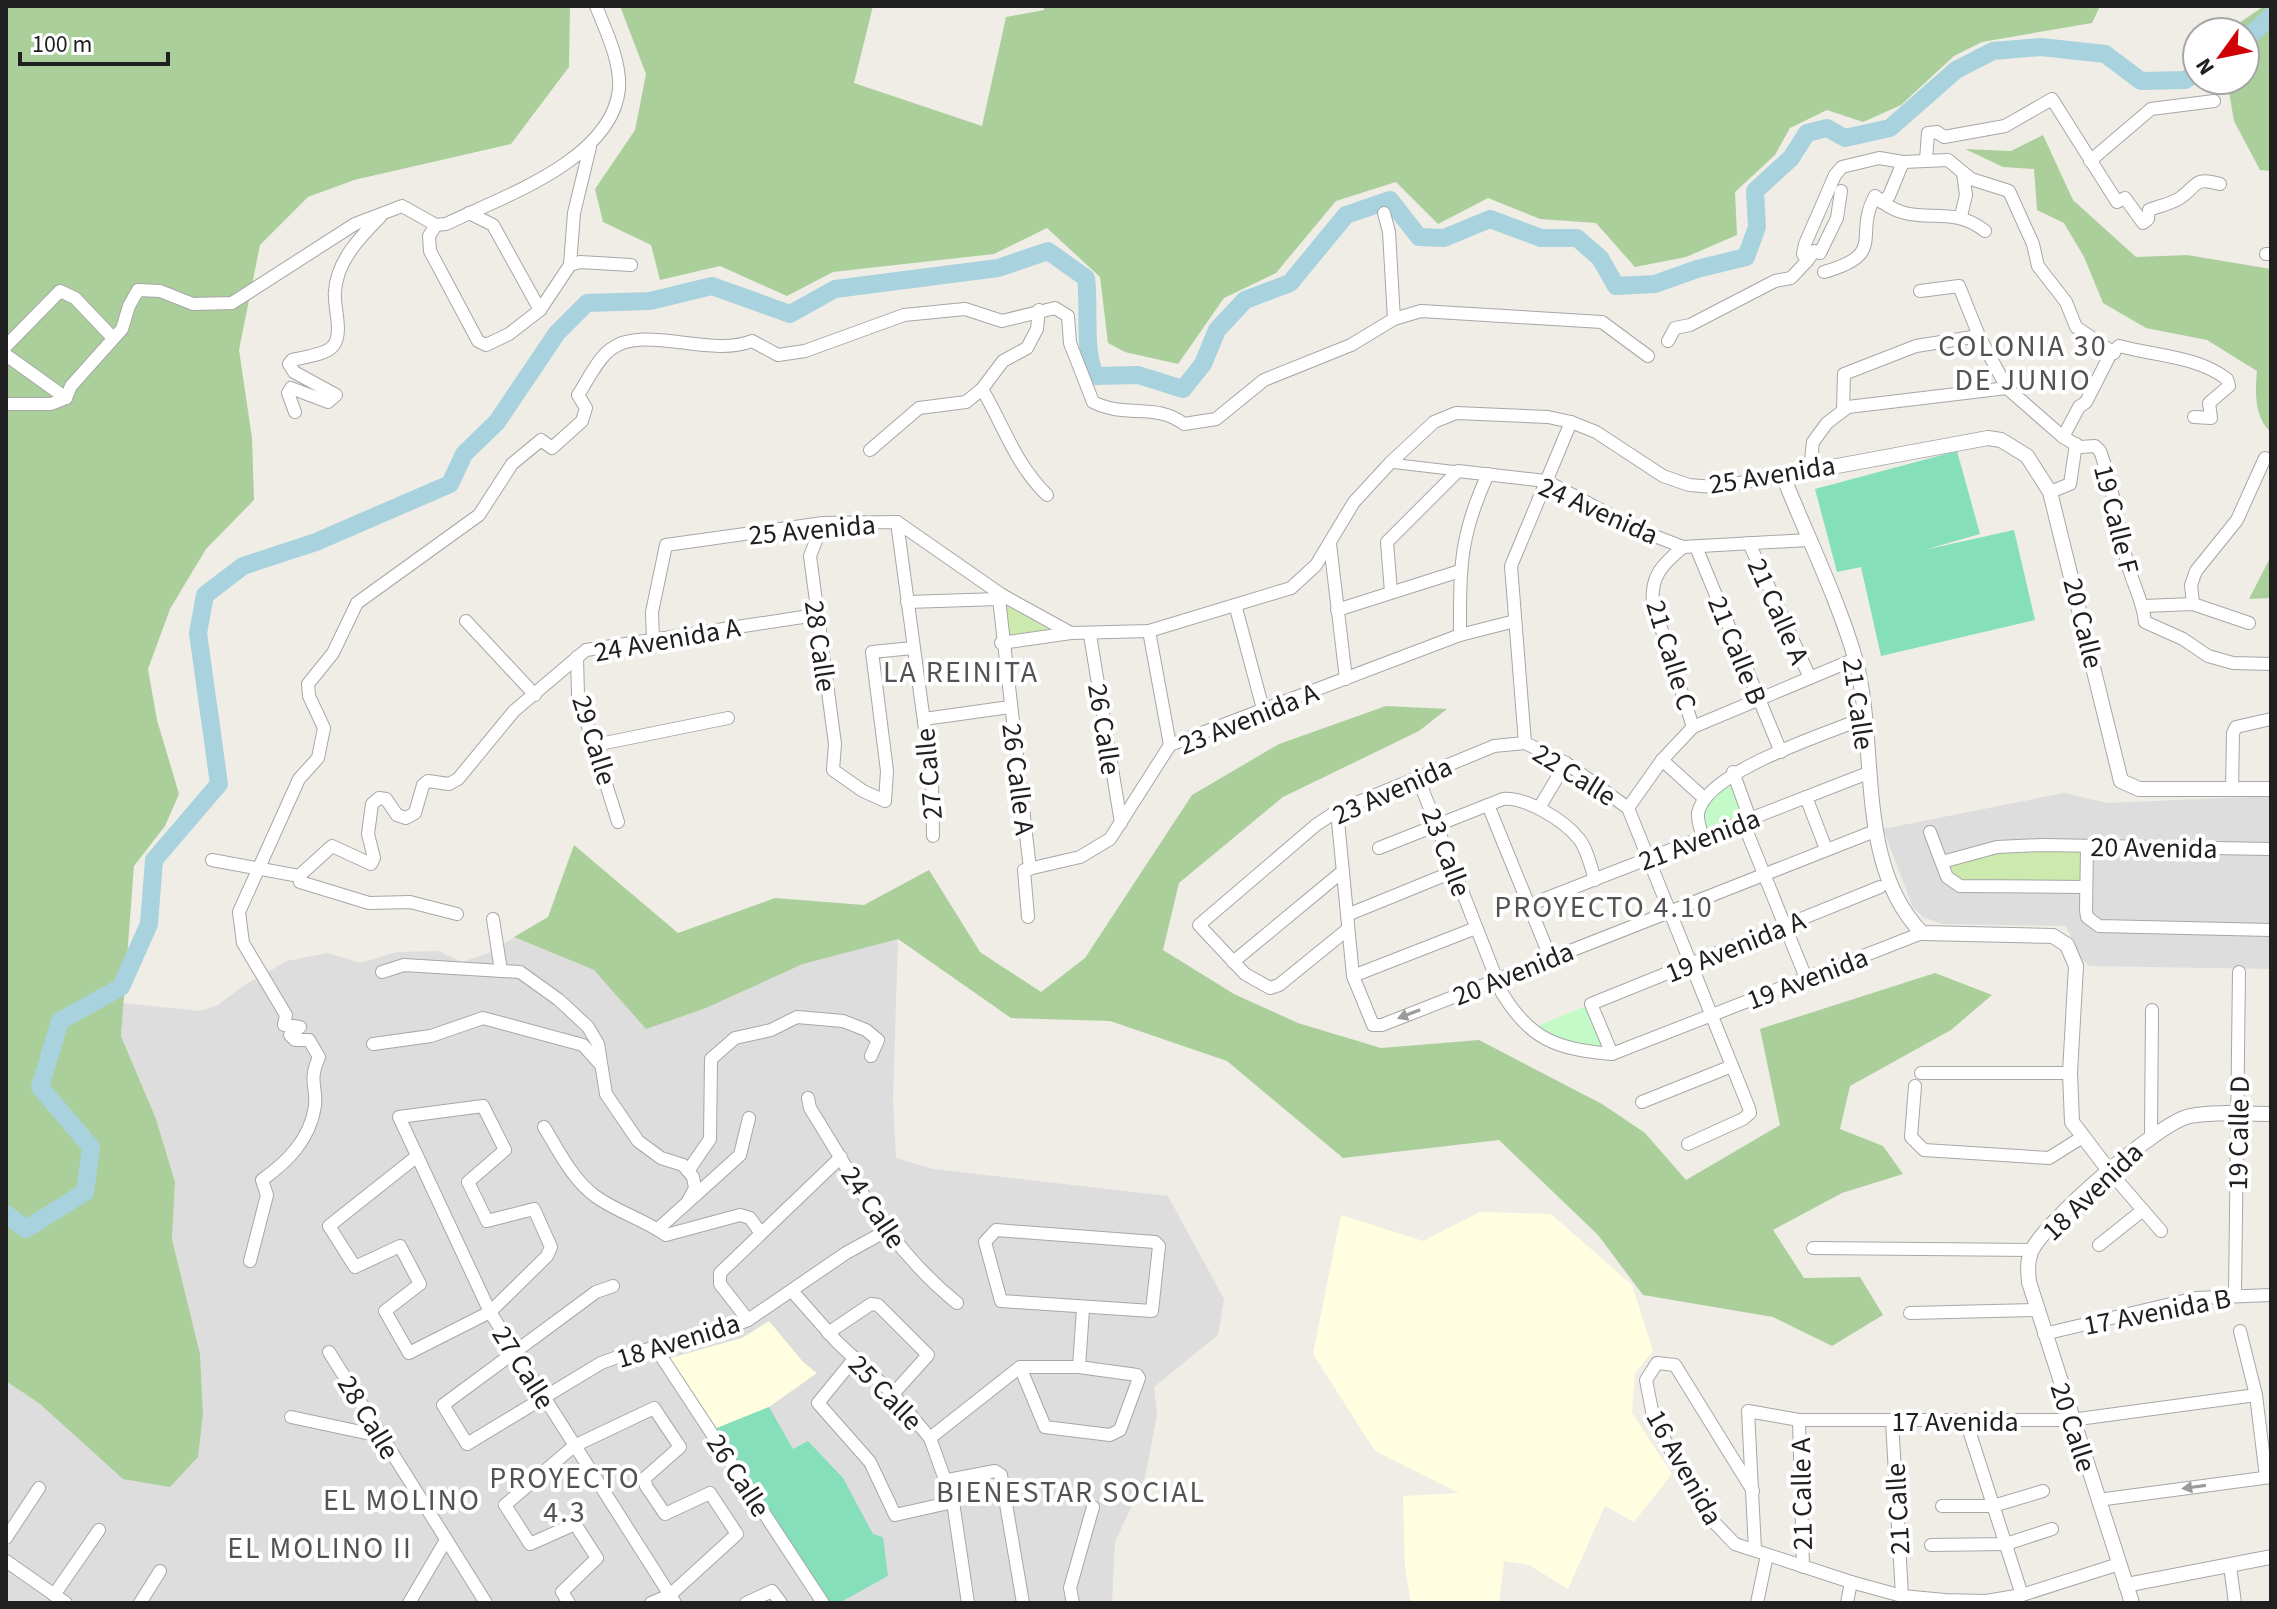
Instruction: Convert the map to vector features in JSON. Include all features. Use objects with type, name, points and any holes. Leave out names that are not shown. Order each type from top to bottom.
[{"type":"street","points":[[590,147],[574,213],[570,265],[540,310],[499,340],[481,344],[430,251],[429,236],[436,225],[469,213],[537,180],[590,147],[607,124],[619,86],[615,59],[596,6]]},
{"type":"street","points":[[1926,160],[1928,133],[1937,132],[1944,137],[2005,126],[2052,99],[2117,202],[2125,198],[2143,223],[2148,219],[2149,210],[2179,199],[2195,183],[2206,180],[2220,184]]},
{"type":"street","points":[[2090,161],[2151,109],[2214,101]]},
{"type":"street","points":[[1807,261],[1803,254],[1805,244],[1835,175],[1842,167],[1879,158],[1903,162],[1948,160],[1971,179],[2009,191],[2033,244],[2038,266],[2066,302],[2076,327],[2117,350],[2171,360],[2189,359],[2209,366],[2227,379],[2229,386],[2209,403],[2211,418],[2194,417]]},
{"type":"street","points":[[1881,202],[1889,196],[1903,162]]},
{"type":"street","points":[[1961,216],[1966,195],[1963,173]]},
{"type":"street","points":[[1668,341],[1675,328],[1690,325],[1775,281],[1791,278],[1814,251],[1820,253],[1837,218],[1841,191]]},
{"type":"street","points":[[1824,272],[1844,267],[1863,251],[1869,233],[1867,212],[1875,196],[1909,217],[1961,216],[1985,231]]},
{"type":"street","points":[[6,404],[51,404],[66,398],[71,386],[122,329],[138,290],[160,291],[193,304],[232,303],[355,224],[386,212],[408,207],[436,225]]},
{"type":"street","points":[[295,412],[288,393],[291,388],[328,402],[336,395],[294,372],[289,364],[292,360],[328,350],[334,345],[337,337],[335,286],[349,251],[386,212]]},
{"type":"street","points":[[469,213],[493,225],[540,310]]},
{"type":"street","points":[[1384,213],[1389,232],[1394,319]]},
{"type":"street","points":[[570,265],[580,262],[631,265]]},
{"type":"street","name":"19 Calle F","points":[[1920,291],[1959,286],[1979,336],[2007,388],[2063,437],[2076,444],[2095,446],[2100,451],[2114,489],[2126,561],[2144,606],[2145,622],[2183,639],[2208,656],[2233,663],[2271,664]]},
{"type":"street","points":[[6,346],[60,291],[75,298],[113,338]]},
{"type":"street","points":[[250,1261],[267,1195],[262,1180],[281,1170],[286,1159],[305,1140],[315,1103],[312,1072],[319,1057],[309,1040],[295,1040],[290,1035],[300,1027],[284,1025],[286,1015],[243,943],[239,912],[299,779],[318,758],[324,728],[309,696],[308,684],[333,653],[351,610],[479,515],[512,464],[531,448],[541,440],[552,448],[582,421],[586,408],[578,395],[609,350],[629,340],[732,349],[752,341],[778,355],[805,351],[904,315],[965,309],[1002,321],[1055,308],[1068,316],[1070,343],[1093,402],[1113,412],[1169,413],[1184,424],[1216,419],[1264,380],[1351,345],[1394,319],[1421,311],[1602,322],[1648,356]]},
{"type":"street","points":[[870,450],[919,408],[966,402],[982,389],[1003,361],[1027,348],[1037,329],[1039,310]]},
{"type":"street","points":[[1843,410],[1844,374],[1916,346],[1979,336]]},
{"type":"street","points":[[2063,437],[2117,350]]},
{"type":"street","points":[[6,355],[66,398]]},
{"type":"street","points":[[1810,469],[1813,442],[1843,410],[2007,388]]},
{"type":"street","points":[[982,389],[1028,477],[1047,495]]},
{"type":"street","name":"25 Avenida","points":[[1001,643],[1071,633],[1090,635],[1149,631],[1236,608],[1302,581],[1330,544],[1354,502],[1434,422],[1456,413],[1548,417],[1571,422],[1596,432],[1663,476],[1689,485],[1714,487],[1988,438],[2015,447],[2037,469]]},
{"type":"street","name":"22 Calle","points":[[1571,422],[1511,566],[1525,743],[1566,763],[1628,808],[1750,1113],[1688,1144]]},
{"type":"street","points":[[2050,492],[2070,484],[2076,444]]},
{"type":"street","points":[[2193,604],[2191,585],[2196,571],[2237,520],[2265,458]]},
{"type":"street","name":"24 Avenida","points":[[1390,463],[1546,481],[1639,530],[1690,547],[1808,540]]},
{"type":"street","name":"20 Calle","points":[[2037,469],[2050,492],[2121,781],[2139,789],[2232,790]]},
{"type":"street","points":[[1391,592],[1387,542],[1458,471]]},
{"type":"street","points":[[1460,635],[1460,571],[1469,515],[1488,474]]},
{"type":"street","name":"21 Calle","points":[[1783,476],[1855,659],[1875,831],[1902,904],[1910,921],[1922,933]]},
{"type":"street","name":"25 Avenida","points":[[653,639],[652,612],[666,545],[823,523],[897,522],[1000,597],[1071,633]]},
{"type":"street","name":"27 Calle","points":[[897,522],[932,781],[933,836]]},
{"type":"street","name":"28 Calle","points":[[823,523],[810,556],[835,744],[833,770],[863,791],[885,801],[887,771],[872,652],[913,648]]},
{"type":"street","name":"21 Calle A","points":[[1749,543],[1810,678]]},
{"type":"street","points":[[1330,544],[1346,679]]},
{"type":"street","name":"21 Calle B","points":[[1690,547],[1781,752]]},
{"type":"street","name":"21 Calle C","points":[[1690,547],[1660,567],[1651,589],[1693,727]]},
{"type":"street","points":[[1337,610],[1460,571]]},
{"type":"street","points":[[907,602],[1000,597]]},
{"type":"street","name":"26 Calle A","points":[[1000,597],[1001,643],[1027,870],[1028,917]]},
{"type":"street","points":[[2144,606],[2193,604],[2249,623]]},
{"type":"street","points":[[1236,608],[1263,709]]},
{"type":"street","name":"24 Avenida A","points":[[299,876],[332,846],[371,864],[374,858],[368,834],[372,804],[379,798],[386,799],[397,815],[406,818],[415,813],[423,785],[428,781],[449,784],[458,779],[514,711],[577,657],[597,647],[816,615]]},
{"type":"street","name":"29 Calle","points":[[466,621],[535,695]]},
{"type":"street","name":"23 Avenida A","points":[[1027,870],[1080,857],[1098,849],[1121,823],[1170,745],[1460,635],[1515,621]]},
{"type":"street","points":[[1149,631],[1170,745]]},
{"type":"street","name":"26 Calle","points":[[1090,635],[1121,823]]},
{"type":"street","name":"29 Calle","points":[[577,657],[578,695],[618,822]]},
{"type":"street","points":[[1628,808],[1662,760],[1693,727],[1855,659]]},
{"type":"street","points":[[924,719],[1010,707]]},
{"type":"street","points":[[595,745],[728,718]]},
{"type":"street","points":[[1703,838],[1698,814],[1705,799],[1733,772],[1864,718]]},
{"type":"street","points":[[2271,719],[2236,727],[2233,733],[2232,790],[2271,789]]},
{"type":"street","name":"23 Avenida","points":[[1233,962],[1199,925],[1316,825],[1337,811],[1494,746],[1525,743]]},
{"type":"street","points":[[1662,760],[1705,799]]},
{"type":"street","points":[[1539,808],[1566,763]]},
{"type":"street","points":[[1733,772],[1763,874],[1806,978]]},
{"type":"street","name":"21 Avenida","points":[[1529,905],[1868,773]]},
{"type":"street","name":"23 Calle","points":[[1418,778],[1495,980],[1516,1017],[1552,1043],[1612,1054]]},
{"type":"street","points":[[1806,797],[1826,849]]},
{"type":"street","points":[[1379,848],[1488,805],[1517,798],[1539,808],[1578,838],[1595,880]]},
{"type":"street","points":[[1488,805],[1550,957]]},
{"type":"street","points":[[1337,811],[1353,976],[1476,928]]},
{"type":"street","name":"20 Avenida","points":[[1353,976],[1373,1025],[1382,1025],[1875,831]]},
{"type":"street","points":[[1930,832],[1952,883],[1968,887],[2085,887]]},
{"type":"street","name":"20 Avenida","points":[[1942,862],[1997,847],[2271,849]]},
{"type":"street","points":[[2087,847],[2087,917],[2106,929],[2271,930]]},
{"type":"street","points":[[212,860],[257,871],[299,876],[300,882],[369,903],[410,902],[457,914]]},
{"type":"street","points":[[1343,871],[1233,962],[1245,974],[1274,988],[1348,929]]},
{"type":"street","points":[[1347,915],[1455,871]]},
{"type":"street","name":"19 Avenida A","points":[[1612,1054],[1591,1004],[1880,887]]},
{"type":"street","points":[[493,919],[501,971]]},
{"type":"street","name":"19 Avenida","points":[[1612,1054],[1922,933],[2053,936],[2067,945],[2076,966],[2070,1073]]},
{"type":"street","points":[[382,972],[404,965],[520,972],[588,1027],[598,1044],[606,1094],[638,1141],[661,1158],[683,1165],[688,1171],[695,1184],[689,1199]]},
{"type":"street","name":"19 Calle D","points":[[2235,1294],[2239,972]]},
{"type":"street","points":[[2151,1135],[2152,1010]]},
{"type":"street","points":[[688,1171],[710,1139],[711,1059],[735,1038],[771,1030],[797,1017],[843,1021],[866,1030],[878,1040],[871,1056]]},
{"type":"street","points":[[373,1044],[431,1036],[483,1018],[583,1045],[602,1067]]},
{"type":"street","points":[[1642,1102],[1732,1066]]},
{"type":"street","points":[[1921,1073],[2070,1073],[2072,1122],[2081,1138],[2161,1231]]},
{"type":"street","points":[[1915,1086],[1911,1137],[1924,1150],[2049,1158],[2081,1138]]},
{"type":"street","name":"24 Calle","points":[[808,1098],[810,1108],[869,1209],[929,1280],[957,1303]]},
{"type":"street","name":"27 Calle","points":[[490,1312],[547,1256],[551,1247],[534,1209],[487,1221],[468,1182],[505,1150],[483,1106],[399,1117],[490,1312],[672,1599]]},
{"type":"street","name":"18 Avenida","points":[[1813,1248],[2032,1250],[2050,1227],[2151,1135],[2190,1116],[2271,1114]]},
{"type":"street","points":[[658,1229],[689,1199],[702,1193],[740,1155],[749,1118]]},
{"type":"street","points":[[544,1127],[576,1178],[594,1195],[672,1236],[740,1215],[750,1218],[760,1232]]},
{"type":"street","points":[[416,1157],[329,1226],[355,1267],[400,1246],[420,1284],[385,1311],[409,1353],[490,1312]]},
{"type":"street","points":[[748,1320],[719,1279],[760,1232],[841,1157]]},
{"type":"street","points":[[2099,1245],[2143,1210]]},
{"type":"street","points":[[996,1230],[1155,1242],[1159,1246],[1150,1314],[1083,1309],[1001,1301],[985,1242],[996,1230]]},
{"type":"street","name":"18 Avenida","points":[[514,1351],[443,1405],[467,1444],[601,1363],[713,1334],[748,1320],[846,1253],[886,1231]]},
{"type":"street","name":"20 Calle","points":[[2032,1250],[2029,1282],[2132,1603]]},
{"type":"street","points":[[514,1351],[596,1292],[613,1286]]},
{"type":"street","name":"25 Calle","points":[[792,1291],[828,1333],[893,1394],[930,1438],[948,1480],[968,1603]]},
{"type":"street","name":"17 Avenida B","points":[[2044,1334],[2196,1298],[2235,1294],[2271,1295]]},
{"type":"street","points":[[828,1333],[871,1304],[878,1305],[928,1355],[893,1394]]},
{"type":"street","points":[[1079,1367],[1083,1309]]},
{"type":"street","points":[[1910,1313],[2037,1310]]},
{"type":"street","points":[[2098,1500],[2268,1477],[2256,1395],[2240,1331]]},
{"type":"street","name":"26 Calle","points":[[655,1347],[823,1603]]},
{"type":"street","name":"28 Calle","points":[[329,1352],[486,1603]]},
{"type":"street","points":[[854,1359],[818,1403],[870,1462],[895,1515],[953,1502]]},
{"type":"street","name":"16 Avenida","points":[[1753,1491],[1675,1365],[1657,1363],[1650,1371],[1646,1392],[1654,1421],[1708,1516],[1735,1544],[1902,1596],[1945,1601],[1986,1601],[2022,1595],[2046,1597],[2119,1564]]},
{"type":"street","points":[[930,1438],[1020,1367],[1079,1367],[1137,1375],[1139,1378],[1120,1430],[1110,1435],[1048,1428],[1039,1417],[1020,1367]]},
{"type":"street","name":"17 Avenida","points":[[1753,1491],[1748,1411],[1799,1420],[2071,1420],[2256,1395]]},
{"type":"street","points":[[566,1597],[597,1558],[575,1524],[530,1544],[505,1505],[574,1446],[655,1409],[680,1447],[645,1478],[646,1486],[668,1514],[710,1493],[737,1534],[672,1599],[651,1603]]},
{"type":"street","points":[[291,1417],[380,1436]]},
{"type":"street","name":"21 Calle A","points":[[1799,1420],[1803,1567]]},
{"type":"street","name":"21 Calle","points":[[1892,1421],[1902,1596]]},
{"type":"street","points":[[1966,1421],[2022,1595]]},
{"type":"street","points":[[948,1480],[995,1471],[1001,1475],[1023,1603]]},
{"type":"street","points":[[6,1538],[39,1488]]},
{"type":"street","points":[[1753,1491],[1761,1553],[1757,1603]]},
{"type":"street","points":[[1942,1506],[1993,1506],[2043,1491]]},
{"type":"street","points":[[1073,1603],[1070,1588],[1093,1507]]},
{"type":"street","points":[[1931,1545],[2006,1544],[2052,1529]]},
{"type":"street","points":[[54,1595],[99,1530]]},
{"type":"street","points":[[409,1603],[446,1540]]},
{"type":"street","points":[[2126,1585],[2271,1557]]},
{"type":"street","points":[[6,1561],[66,1603]]},
{"type":"street","points":[[2230,1566],[2235,1603]]},
{"type":"street","points":[[140,1603],[160,1571]]},
{"type":"street","points":[[1847,1603],[1851,1582]]},
{"type":"street","points":[[746,1603],[772,1591],[781,1603]]},
{"type":"shaded area","points":[[2064,793],[2108,803],[2271,796],[2271,969],[2089,966],[2080,957],[2066,926],[1942,924],[1923,917],[1913,908],[1883,829]]},
{"type":"shaded area","points":[[514,937],[594,970],[647,1028],[706,1008],[803,964],[898,938],[893,1100],[896,1158],[933,1169],[1168,1196],[1224,1299],[1218,1335],[1154,1387],[1157,1415],[1145,1477],[1115,1542],[1112,1603],[6,1603],[6,1381],[40,1404],[203,1413],[200,1354],[172,1239],[175,1182],[156,1119],[121,1036],[123,1003],[200,1011],[218,1005],[243,986],[287,961],[328,953],[360,963],[397,952],[438,951],[462,962],[489,953]]},
{"type":"shaded area","points":[[1480,1212],[1551,1214],[1632,1285],[1653,1351],[1635,1373],[1632,1413],[1672,1474],[1634,1522],[1605,1506],[1568,1589],[1529,1565],[1504,1561],[1499,1603],[1411,1603],[1405,1567],[1403,1496],[1459,1493],[1375,1451],[1313,1354],[1341,1215],[1423,1241]]},
{"type":"shaded area","points":[[769,1321],[803,1362],[817,1373],[769,1407],[707,1432],[663,1360],[742,1338]]},
{"type":"green space","points":[[6,6],[570,6],[569,67],[511,144],[354,180],[308,197],[260,245],[239,350],[252,438],[254,500],[206,549],[170,609],[148,669],[157,720],[179,794],[165,826],[134,866],[121,1036],[156,1119],[175,1182],[172,1239],[200,1354],[203,1413],[198,1457],[170,1487],[123,1479],[40,1404],[6,1381]]},
{"type":"green space","points":[[620,6],[873,6],[854,83],[982,126],[1006,17],[1044,10],[1044,6],[2100,6],[2092,23],[1982,42],[1954,56],[1901,105],[1863,122],[1827,110],[1790,128],[1775,155],[1735,192],[1737,235],[1686,257],[1635,267],[1596,223],[1540,219],[1488,198],[1438,224],[1396,182],[1336,201],[1276,273],[1224,298],[1178,364],[1125,352],[1108,343],[1100,277],[1047,228],[994,254],[833,272],[787,296],[720,266],[660,280],[651,245],[603,222],[595,189],[635,130],[646,74]]},
{"type":"green space","points":[[2264,6],[2271,6],[2271,171],[2260,170],[2234,121],[2230,96],[2261,96],[2261,16],[2249,16]]},
{"type":"green space","points":[[2043,135],[2073,200],[2136,257],[2187,255],[2271,269],[2271,432],[2259,412],[2257,371],[2207,340],[2146,328],[2103,303],[2084,257],[2064,223],[2037,210],[2034,169],[2003,167],[1965,149],[2011,151]]},
{"type":"green space","points":[[1957,451],[1980,534],[1924,550],[2014,530],[2035,620],[1881,656],[1861,567],[1837,572],[1815,489]]},
{"type":"green space","points":[[2271,556],[2271,598],[2249,599]]},
{"type":"green space","points":[[1004,603],[1053,632],[1008,638]]},
{"type":"green space","points":[[1386,706],[1447,709],[1419,731],[1283,797],[1179,883],[1163,950],[1234,994],[1298,1023],[1381,1048],[1479,1040],[1602,1104],[1645,1133],[1686,1180],[1780,1125],[1760,1029],[1935,973],[1992,995],[1951,1030],[1850,1086],[1840,1129],[1883,1146],[1903,1174],[1842,1193],[1773,1230],[1804,1278],[1860,1277],[1883,1315],[1832,1346],[1773,1317],[1643,1295],[1598,1235],[1499,1140],[1343,1158],[1227,1061],[1110,1021],[1011,1018],[898,939],[803,964],[706,1008],[646,1029],[594,970],[514,937],[548,917],[574,845],[678,933],[775,898],[864,905],[929,870],[980,952],[1041,992],[1085,958],[1192,795],[1279,744]]},
{"type":"green space","points":[[1733,772],[1750,819],[1703,838],[1698,814]]},
{"type":"green space","points":[[2087,847],[2085,887],[1960,886],[1942,862],[1965,854]]},
{"type":"green space","points":[[1591,1004],[1612,1054],[1579,1051],[1529,1029]]},
{"type":"green space","points":[[769,1407],[793,1449],[808,1441],[843,1478],[873,1534],[883,1537],[888,1576],[839,1603],[819,1603],[707,1432]]},
{"type":"waterway","points":[[2261,25],[2271,16]]},
{"type":"waterway","points":[[6,1214],[26,1229],[85,1192],[91,1147],[40,1087],[60,1021],[121,987],[149,924],[154,860],[219,784],[198,633],[205,595],[243,566],[316,542],[450,484],[464,454],[497,422],[557,333],[587,303],[650,301],[712,286],[790,314],[835,289],[998,268],[1048,251],[1086,278],[1088,341],[1095,376],[1138,375],[1183,389],[1203,364],[1217,330],[1245,300],[1290,283],[1346,215],[1390,200],[1419,237],[1444,238],[1490,219],[1541,238],[1577,238],[1600,258],[1616,286],[1655,284],[1697,269],[1746,257],[1757,227],[1755,191],[1791,158],[1807,133],[1827,128],[1845,138],[1890,128],[1956,70],[1993,51],[2041,47],[2105,54],[2141,81],[2181,80]]},
{"type":"district","name":"COLONIA 30 DE JUNIO","points":[[2023,363]]},
{"type":"district","name":"LA REINITA","points":[[961,672]]},
{"type":"district","name":"PROYECTO 4.10","points":[[1604,907]]},
{"type":"district","name":"BIENESTAR SOCIAL","points":[[1071,1492]]},
{"type":"district","name":"PROYECTO 4.3","points":[[565,1495]]},
{"type":"district","name":"EL MOLINO","points":[[402,1500]]},
{"type":"district","name":"EL MOLINO II","points":[[320,1548]]}]
